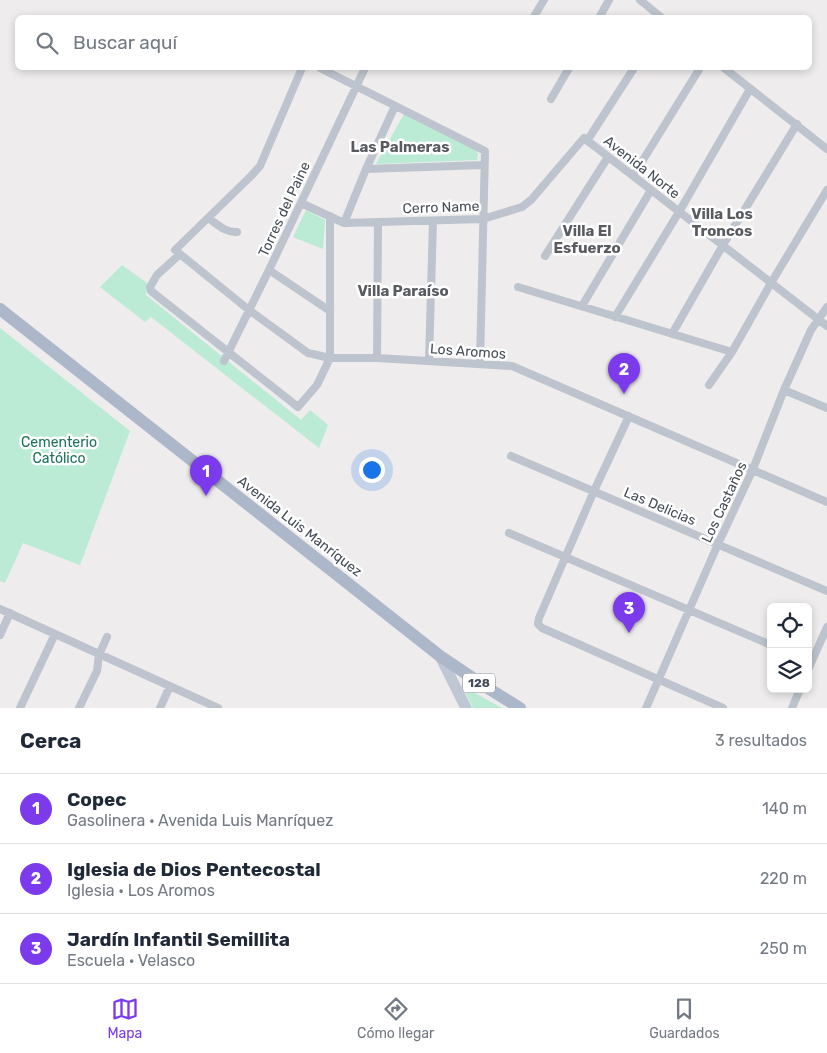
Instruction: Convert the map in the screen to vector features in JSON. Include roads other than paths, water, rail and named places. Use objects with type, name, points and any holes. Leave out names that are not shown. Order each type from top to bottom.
[{"type":"main road","name":"Avenida Luis Manríquez","points":[[0,310],[440,656]]},
{"type":"main road","points":[[440,656],[466,708]]},
{"type":"main road","name":"128","points":[[440,656],[520,708]]},
{"type":"street","points":[[535,15],[544,0]]},
{"type":"street","points":[[601,15],[609,0]]},
{"type":"street","points":[[640,0],[658,15]]},
{"type":"street","points":[[301,70],[260,166],[208,218],[156,275],[150,287],[153,294],[298,407],[317,385],[330,358],[330,216]]},
{"type":"street","points":[[324,70],[485,151],[480,364]]},
{"type":"street","name":"Torres del Paine","points":[[224,361],[364,70]]},
{"type":"street","points":[[551,99],[568,70]]},
{"type":"street","name":"Cerro Name","points":[[301,203],[344,223],[483,219],[522,207],[531,200],[586,140],[633,70]]},
{"type":"street","points":[[633,176],[699,70]]},
{"type":"street","points":[[726,70],[827,149]]},
{"type":"street","points":[[615,316],[680,212],[750,89]]},
{"type":"street","points":[[344,223],[395,106]]},
{"type":"street","points":[[672,334],[723,245],[797,124]]},
{"type":"street","name":"Avenida Norte","points":[[586,140],[827,326]]},
{"type":"street","points":[[545,256],[608,157]]},
{"type":"street","points":[[366,169],[484,165]]},
{"type":"street","points":[[582,306],[651,190]]},
{"type":"street","points":[[709,386],[732,352],[771,282],[827,190]]},
{"type":"street","points":[[208,218],[230,232],[237,232]]},
{"type":"street","points":[[429,361],[433,220]]},
{"type":"street","points":[[377,358],[378,222]]},
{"type":"street","name":"Los Aromos","points":[[178,252],[250,310],[308,353],[330,358],[377,358],[512,366],[827,502]]},
{"type":"street","points":[[269,270],[330,311]]},
{"type":"street","points":[[518,287],[732,352]]},
{"type":"street","name":"Los Castaños","points":[[646,708],[753,469],[784,390],[811,330],[827,307]]},
{"type":"street","points":[[784,390],[827,408]]},
{"type":"street","points":[[629,416],[565,557],[538,624],[542,628],[723,708]]},
{"type":"street","name":"Las Delicias","points":[[511,456],[827,591]]},
{"type":"street","points":[[509,533],[767,642]]},
{"type":"street","points":[[0,609],[215,707]]},
{"type":"street","points":[[0,635],[10,613]]},
{"type":"street","points":[[812,657],[827,627]]},
{"type":"street","points":[[20,708],[55,634]]},
{"type":"street","points":[[79,708],[97,671],[99,655],[107,637]]},
{"type":"street","points":[[160,708],[170,686]]},
{"type":"street","points":[[792,708],[798,693]]},
{"type":"place","name":"Iglesia de Dios Pentecostal","points":[[624,394]]},
{"type":"place","name":"Copec","points":[[206,496]]},
{"type":"place","name":"Jardín Infantil Semillita","points":[[629,633]]},
{"type":"district","name":"Las Palmeras","points":[[400,147]]},
{"type":"district","name":"Villa Los Troncos","points":[[722,222]]},
{"type":"district","name":"Villa El Esfuerzo","points":[[587,240]]},
{"type":"district","name":"Villa Paraíso","points":[[403,291]]},
{"type":"park label","name":"Cementerio Católico","points":[[59,450]]}]
